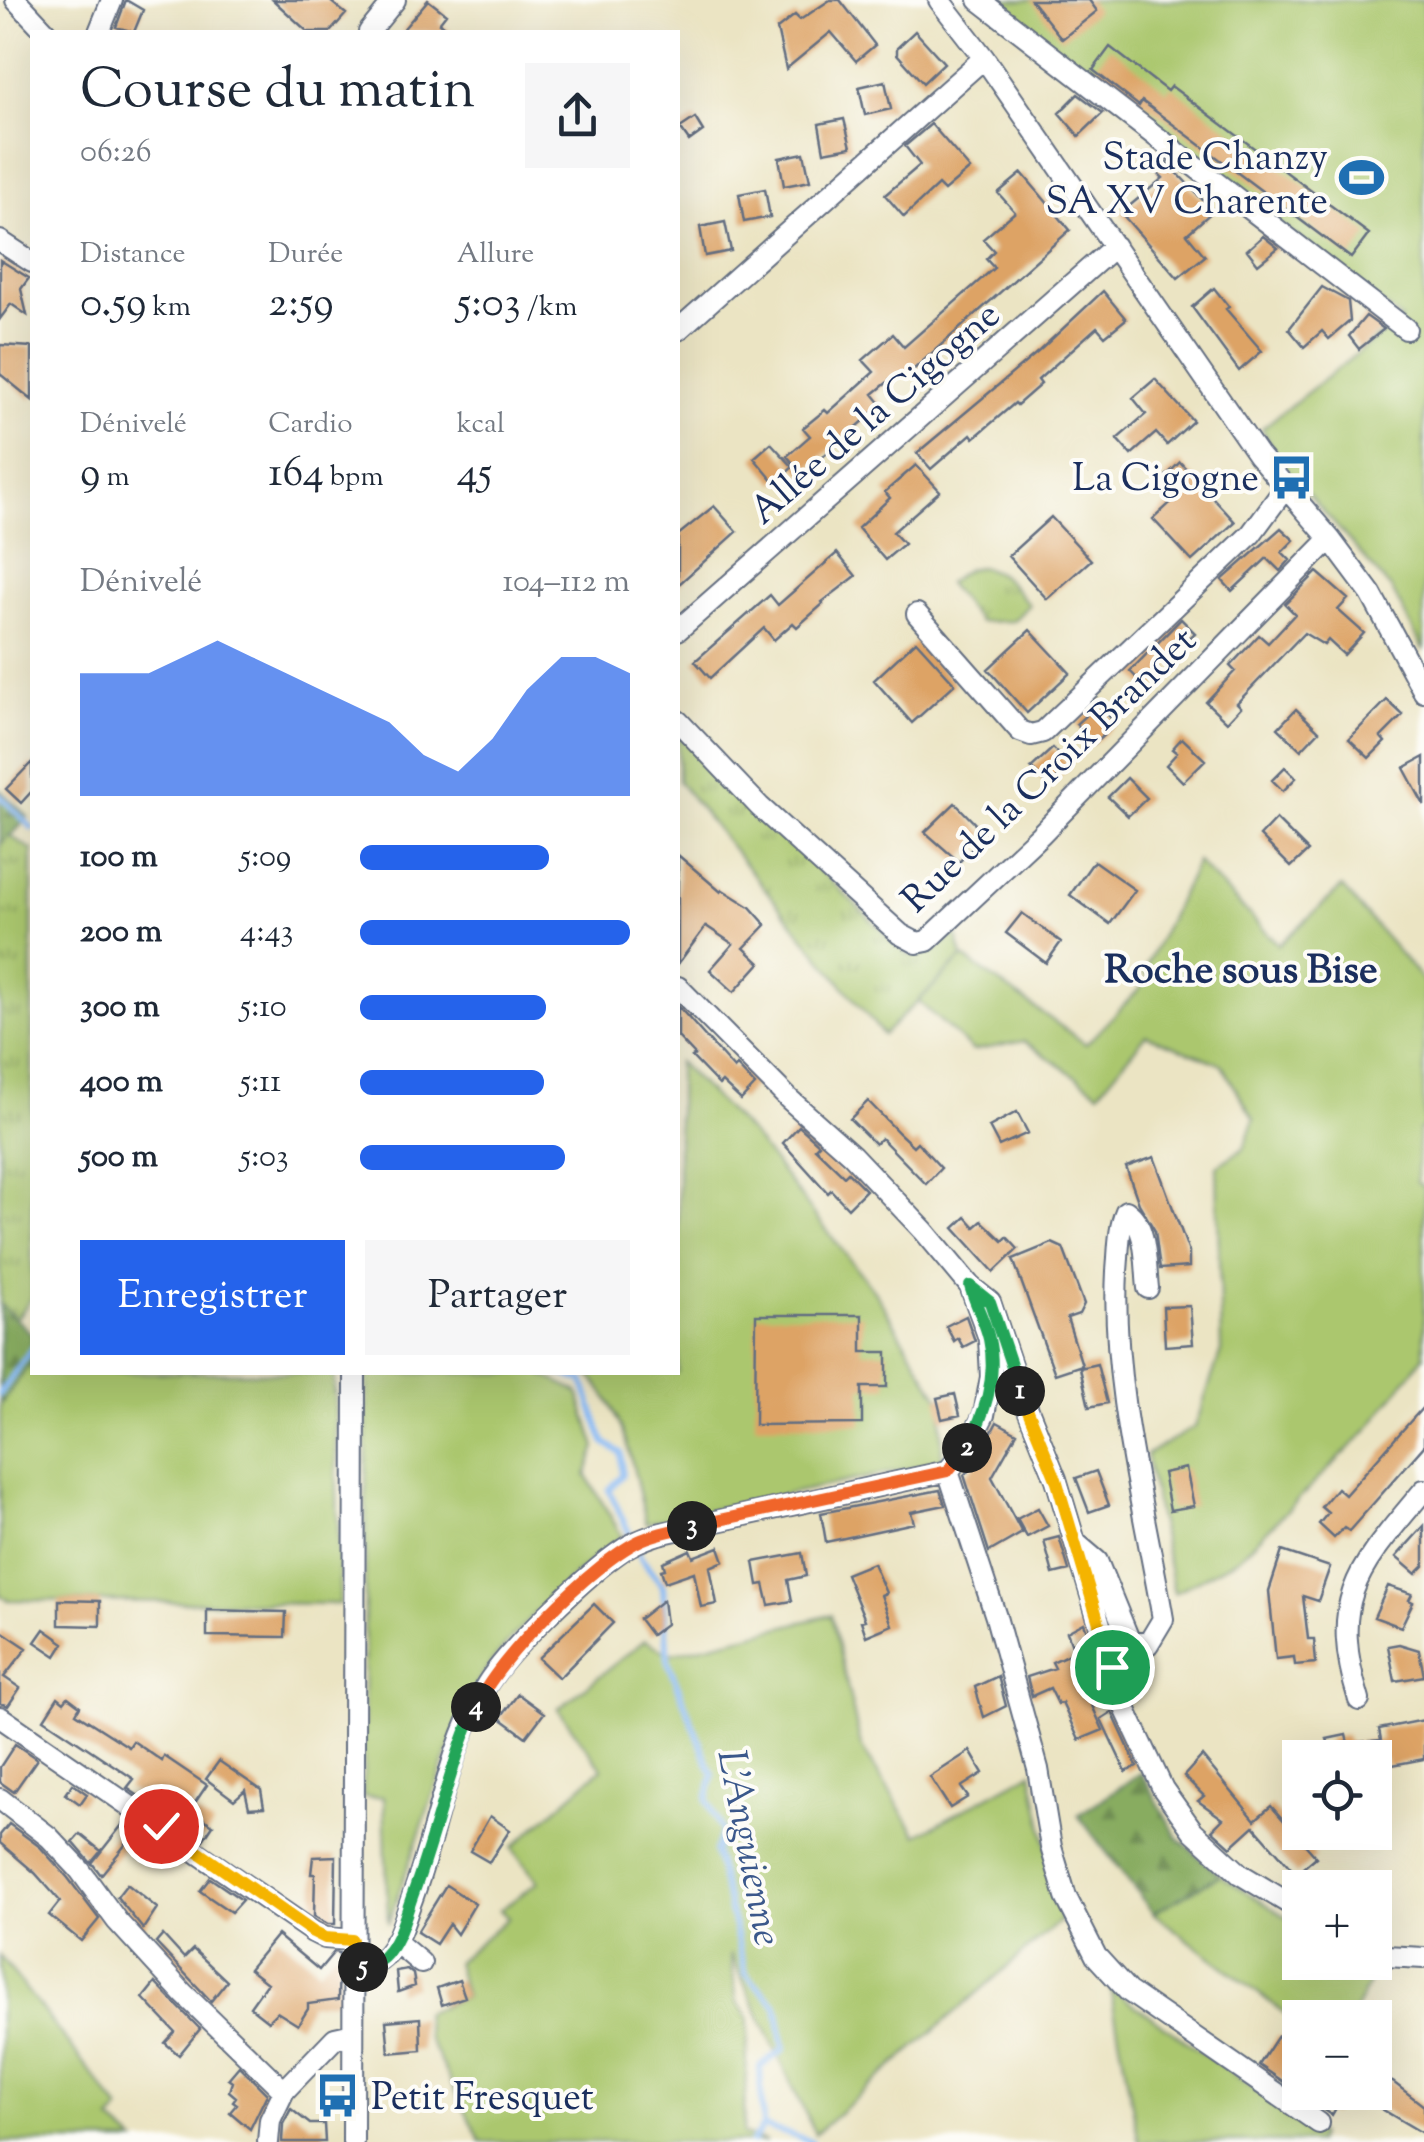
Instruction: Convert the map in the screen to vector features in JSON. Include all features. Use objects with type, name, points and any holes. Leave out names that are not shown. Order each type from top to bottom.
[{"type":"street","points":[[16,0],[44,30]]},
{"type":"street","points":[[101,30],[112,0]]},
{"type":"street","points":[[371,30],[395,0]]},
{"type":"street","points":[[940,0],[1251,446],[1371,594],[1424,692]]},
{"type":"street","points":[[979,0],[1406,330]]},
{"type":"street","points":[[680,328],[984,58]]},
{"type":"street","points":[[0,241],[30,261]]},
{"type":"street","name":"Allée de la Cigogne","points":[[680,628],[1115,246]]},
{"type":"street","points":[[917,614],[1020,731],[1043,732],[1251,534],[1285,488]]},
{"type":"street","name":"Rue de la Croix Brandet","points":[[680,723],[760,807],[900,934],[917,943],[927,941],[1040,835],[1330,539]]},
{"type":"street","points":[[680,988],[789,1099],[864,1168],[924,1230],[970,1286],[990,1302],[1056,1479],[1125,1708],[1177,1812],[1192,1832],[1240,1874],[1282,1899]]},
{"type":"street","points":[[1075,1542],[1096,1561],[1130,1642],[1148,1644],[1163,1619],[1120,1368],[1116,1298],[1120,1224],[1126,1211],[1136,1218],[1142,1238],[1148,1288]]},
{"type":"street","points":[[353,1967],[376,1964],[395,1941],[426,1859],[460,1744],[484,1689],[583,1582],[633,1544],[765,1508],[948,1471],[965,1451],[984,1415],[992,1377],[989,1338],[970,1286]]},
{"type":"street","points":[[353,2142],[355,1375]]},
{"type":"street","points":[[948,1471],[996,1617],[1038,1769],[1051,1846],[1066,1897],[1096,1956],[1128,1990],[1320,2123]]},
{"type":"street","points":[[1359,1700],[1347,1659],[1345,1626],[1353,1592],[1368,1558],[1424,1490]]},
{"type":"street","points":[[0,1718],[313,1932],[325,1938],[352,1940]]},
{"type":"street","points":[[0,1798],[49,1837],[79,1868],[117,1921],[284,2090]]},
{"type":"street","points":[[395,1941],[420,1964]]},
{"type":"street","points":[[1392,1956],[1424,1958]]},
{"type":"street","points":[[268,2142],[270,2120],[284,2090],[335,2038],[353,2034]]},
{"type":"green space","points":[[992,0],[1424,0],[1424,651],[1392,590],[1277,458],[1262,428],[1401,319]]},
{"type":"green space","points":[[979,567],[1002,576],[1029,605],[1013,621],[979,622],[947,583],[967,569]]},
{"type":"green space","points":[[680,736],[908,955],[933,951],[956,933],[963,957],[883,1035],[680,783]]},
{"type":"green space","points":[[0,790],[28,817],[0,849]]},
{"type":"green space","points":[[9,835],[30,849],[30,1301],[16,1319],[0,1304],[0,845]]},
{"type":"green space","points":[[1197,862],[1279,945],[1342,887],[1424,982],[1424,1126],[1419,1130],[1417,1182],[1424,1187],[1424,1356],[1367,1431],[1239,1558],[1174,1593],[1146,1455],[1195,1427],[1221,1351],[1217,1166],[1244,1148],[1254,1119],[1221,1064],[1146,1035],[1099,1092],[1024,1041],[973,1051],[918,1001],[963,957],[1086,1044],[1149,979],[1143,972]]},
{"type":"green space","points":[[680,1064],[753,1136],[875,1292],[941,1401],[942,1462],[646,1523],[620,1424],[589,1375],[680,1375]]},
{"type":"green space","points":[[0,1304],[30,1332],[30,1363],[0,1405]]},
{"type":"green space","points":[[30,1363],[30,1375],[334,1375],[340,1604],[8,1600],[0,1595],[0,1405]]},
{"type":"green space","points":[[367,1375],[543,1375],[578,1392],[596,1447],[586,1475],[622,1536],[534,1614],[477,1684],[464,1706],[388,1924],[384,1797],[363,1797]]},
{"type":"green space","points":[[831,1615],[861,1746],[917,1835],[1032,1772],[1061,1920],[815,2134],[730,1953],[737,2002],[749,2018],[743,2134],[766,2142],[481,2142],[427,2036],[424,2013],[465,1997],[456,1962],[508,1918],[500,1910],[538,1882],[512,1848],[602,1768],[558,1709],[645,1640],[670,1654]]},
{"type":"green space","points":[[1141,1773],[1178,1838],[1220,1875],[1153,1913],[1078,1815]]},
{"type":"green space","points":[[1220,1875],[1282,1915],[1282,1980],[1371,1980],[1360,2000],[1282,2000],[1282,2011],[1153,1913]]},
{"type":"green space","points":[[0,1956],[120,2110],[111,2121],[136,2142],[0,2142]]},
{"type":"green space","points":[[1110,1988],[1319,2134],[1317,2142],[1139,2142]]},
{"type":"building","points":[[126,0],[143,10],[135,30],[116,27]]},
{"type":"building","points":[[273,0],[329,0],[346,14],[332,30],[306,30]]},
{"type":"building","points":[[428,0],[446,14],[439,23],[448,30],[403,30]]},
{"type":"building","points":[[830,0],[840,0],[875,45],[856,61],[831,32],[786,69],[777,29],[795,15],[800,20]]},
{"type":"building","points":[[1031,0],[1089,0],[1097,11],[1062,39]]},
{"type":"building","points":[[915,31],[944,63],[923,83],[897,54],[897,48]]},
{"type":"building","points":[[1110,47],[1167,91],[1171,86],[1369,234],[1351,258],[1142,101],[1139,106],[1093,70]]},
{"type":"building","points":[[885,81],[891,109],[865,115],[859,87]]},
{"type":"building","points":[[1078,94],[1103,113],[1079,136],[1059,113]]},
{"type":"building","points":[[695,118],[703,131],[689,141],[680,128]]},
{"type":"building","points":[[844,119],[851,147],[824,152],[819,124]]},
{"type":"building","points":[[931,124],[970,169],[944,191],[938,185],[904,217],[885,195],[920,165],[905,146]]},
{"type":"building","points":[[804,153],[810,181],[784,186],[779,158]]},
{"type":"building","points":[[1167,162],[1213,211],[1187,234],[1205,256],[1178,278],[1121,213],[1163,178],[1156,171]]},
{"type":"building","points":[[1022,173],[1070,230],[904,378],[899,373],[873,394],[882,405],[803,474],[787,456],[810,436],[803,428],[825,410],[828,413],[874,372],[863,360],[893,334],[904,347],[994,268],[986,259],[994,251],[983,239],[1015,212],[998,193]]},
{"type":"building","points":[[765,189],[770,217],[744,222],[739,194]]},
{"type":"building","points":[[725,222],[731,251],[705,256],[700,227]]},
{"type":"building","points":[[1263,236],[1278,248],[1258,264],[1247,250]]},
{"type":"building","points":[[0,260],[29,278],[21,289],[27,315],[11,304],[0,319]]},
{"type":"building","points":[[1322,287],[1348,301],[1350,321],[1329,339],[1322,331],[1304,347],[1289,329]]},
{"type":"building","points":[[1214,288],[1229,307],[1226,309],[1262,351],[1239,371],[1192,307]]},
{"type":"building","points":[[1103,291],[1126,319],[1105,336],[1097,327],[1038,380],[1041,384],[1017,405],[974,438],[971,434],[931,469],[917,453],[1039,351]]},
{"type":"building","points":[[1366,316],[1384,329],[1359,349],[1349,336]]},
{"type":"building","points":[[0,345],[30,347],[30,398],[0,374]]},
{"type":"building","points":[[1155,379],[1193,421],[1167,445],[1156,433],[1131,455],[1117,439],[1146,414],[1133,398]]},
{"type":"building","points":[[771,443],[793,467],[775,483],[754,458]]},
{"type":"building","points":[[1180,462],[1235,522],[1192,561],[1153,519],[1180,494],[1165,477]]},
{"type":"building","points":[[916,465],[940,491],[893,532],[904,544],[885,560],[858,528],[890,498],[885,492]]},
{"type":"building","points":[[714,506],[737,532],[680,583],[680,533]]},
{"type":"building","points":[[1051,517],[1091,560],[1047,599],[1008,556]]},
{"type":"building","points":[[1281,528],[1294,540],[1282,552],[1290,560],[1280,571],[1267,558],[1232,591],[1222,580]]},
{"type":"building","points":[[837,553],[856,576],[797,627],[793,623],[774,640],[764,628],[710,678],[695,661],[770,595],[778,605]]},
{"type":"building","points":[[1317,572],[1348,599],[1338,610],[1364,633],[1344,655],[1328,640],[1324,645],[1304,633],[1237,703],[1241,707],[1227,722],[1206,702],[1235,671],[1230,666],[1259,635],[1268,643],[1295,614],[1285,604]]},
{"type":"building","points":[[1181,619],[1195,633],[1163,662],[1171,670],[1150,692],[1130,671]]},
{"type":"building","points":[[1030,630],[1070,673],[1027,713],[988,669]]},
{"type":"building","points":[[916,641],[955,684],[912,723],[874,680]]},
{"type":"building","points":[[1387,700],[1403,715],[1381,737],[1385,742],[1369,758],[1349,739]]},
{"type":"building","points":[[1098,704],[1116,724],[1094,744],[1076,724]]},
{"type":"building","points":[[1296,709],[1319,731],[1301,750],[1278,728]]},
{"type":"building","points":[[1182,738],[1205,760],[1183,782],[1166,765],[1177,753],[1172,749]]},
{"type":"building","points":[[1053,748],[1070,766],[1049,786],[1031,768]]},
{"type":"building","points":[[1424,757],[1424,805],[1404,768]]},
{"type":"building","points":[[30,764],[30,793],[21,803],[6,789]]},
{"type":"building","points":[[1285,767],[1296,778],[1283,791],[1272,780]]},
{"type":"building","points":[[1127,778],[1147,798],[1128,816],[1108,797]]},
{"type":"building","points":[[955,803],[986,835],[959,862],[925,832]]},
{"type":"building","points":[[1276,819],[1308,851],[1291,867],[1260,836]]},
{"type":"building","points":[[680,857],[721,892],[750,907],[766,925],[744,948],[760,963],[734,992],[710,970],[733,944],[706,926],[680,961]]},
{"type":"building","points":[[1094,861],[1135,890],[1110,924],[1070,895]]},
{"type":"building","points":[[1022,913],[1061,942],[1046,963],[1006,933]]},
{"type":"building","points":[[680,1008],[734,1069],[737,1066],[755,1085],[741,1100],[722,1082],[719,1085],[692,1057],[695,1055],[680,1039]]},
{"type":"building","points":[[868,1101],[941,1168],[926,1184],[881,1138],[875,1144],[850,1119]]},
{"type":"building","points":[[1017,1112],[1028,1133],[999,1146],[989,1127]]},
{"type":"building","points":[[799,1126],[844,1176],[848,1172],[866,1190],[848,1208],[831,1190],[828,1193],[783,1143]]},
{"type":"building","points":[[1154,1157],[1189,1252],[1189,1267],[1160,1269],[1155,1231],[1139,1204],[1126,1167]]},
{"type":"building","points":[[966,1217],[975,1227],[982,1221],[1018,1249],[994,1272],[954,1228]]},
{"type":"building","points":[[1052,1243],[1063,1248],[1084,1304],[1079,1314],[1067,1318],[1082,1365],[1055,1374],[1013,1259]]},
{"type":"building","points":[[1190,1306],[1193,1344],[1165,1346],[1163,1307]]},
{"type":"building","points":[[756,1315],[862,1315],[862,1352],[887,1352],[887,1387],[862,1387],[862,1424],[755,1425]]},
{"type":"building","points":[[966,1316],[975,1341],[963,1347],[958,1338],[954,1341],[946,1326]]},
{"type":"building","points":[[1097,1364],[1107,1403],[1089,1407],[1080,1368]]},
{"type":"building","points":[[955,1394],[960,1415],[942,1419],[937,1398]]},
{"type":"building","points":[[1424,1406],[1424,1446],[1349,1531],[1344,1528],[1334,1538],[1319,1524],[1328,1513],[1321,1507],[1337,1488],[1345,1495]]},
{"type":"building","points":[[997,1422],[1017,1433],[992,1477],[1022,1533],[989,1552],[964,1475],[973,1467]]},
{"type":"building","points":[[1186,1468],[1194,1506],[1170,1510],[1163,1473]]},
{"type":"building","points":[[1096,1471],[1109,1505],[1089,1512],[1076,1478]]},
{"type":"building","points":[[940,1490],[945,1505],[911,1512],[914,1523],[826,1542],[821,1513]]},
{"type":"building","points":[[1038,1508],[1048,1526],[1027,1537],[1017,1519]]},
{"type":"building","points":[[1424,1526],[1424,1566],[1416,1574],[1396,1557]]},
{"type":"building","points":[[1059,1537],[1069,1570],[1053,1574],[1044,1541]]},
{"type":"building","points":[[719,1547],[724,1561],[710,1567],[717,1604],[701,1607],[694,1572],[665,1582],[663,1562],[690,1550],[693,1557]]},
{"type":"building","points":[[1282,1551],[1330,1567],[1318,1601],[1303,1596],[1308,1639],[1314,1639],[1316,1663],[1295,1665],[1294,1657],[1276,1659],[1269,1591]]},
{"type":"building","points":[[802,1553],[806,1576],[788,1580],[792,1601],[769,1605],[764,1584],[758,1585],[754,1562]]},
{"type":"building","points":[[873,1563],[886,1593],[881,1595],[892,1625],[866,1636],[861,1621],[865,1620],[846,1574]]},
{"type":"building","points":[[1388,1586],[1412,1594],[1409,1600],[1413,1602],[1401,1627],[1374,1617]]},
{"type":"building","points":[[59,1600],[100,1601],[100,1626],[59,1625]]},
{"type":"building","points":[[663,1600],[666,1624],[651,1635],[639,1619]]},
{"type":"building","points":[[594,1604],[613,1623],[559,1678],[538,1658]]},
{"type":"building","points":[[207,1610],[286,1612],[285,1637],[207,1636]]},
{"type":"building","points":[[1084,1623],[1091,1642],[1074,1650],[1067,1632]]},
{"type":"building","points":[[44,1629],[64,1643],[56,1656],[35,1642]]},
{"type":"building","points":[[0,1630],[27,1648],[4,1677],[20,1688],[8,1706],[0,1703]]},
{"type":"building","points":[[1399,1644],[1419,1650],[1424,1676],[1395,1681],[1388,1646]]},
{"type":"building","points":[[1069,1654],[1103,1730],[1079,1740],[1062,1703],[1058,1704],[1050,1688],[1032,1696],[1027,1677],[1055,1668],[1052,1662]]},
{"type":"building","points":[[998,1676],[1006,1706],[984,1717],[975,1687]]},
{"type":"building","points":[[518,1694],[544,1713],[526,1737],[500,1718]]},
{"type":"building","points":[[58,1697],[64,1702],[68,1697],[80,1706],[76,1713],[129,1747],[133,1741],[162,1761],[164,1756],[207,1785],[190,1810],[213,1825],[203,1840],[127,1788],[134,1779],[44,1719]]},
{"type":"building","points":[[1112,1712],[1137,1766],[1126,1772],[1101,1719]]},
{"type":"building","points":[[1424,1720],[1424,1759],[1392,1765],[1392,1740],[1381,1740],[1379,1729]]},
{"type":"building","points":[[15,1744],[37,1759],[14,1792],[0,1782],[0,1767]]},
{"type":"building","points":[[970,1751],[983,1773],[961,1787],[968,1797],[950,1808],[930,1777]]},
{"type":"building","points":[[1202,1756],[1255,1820],[1271,1806],[1282,1818],[1282,1850],[1310,1850],[1316,1857],[1301,1870],[1292,1870],[1254,1826],[1231,1847],[1212,1830],[1223,1819],[1198,1801],[1204,1796],[1184,1776]]},
{"type":"building","points":[[219,1761],[261,1790],[264,1807],[249,1808],[245,1790],[234,1800],[206,1779]]},
{"type":"building","points":[[73,1784],[87,1794],[80,1804],[66,1794]]},
{"type":"building","points":[[490,1816],[510,1830],[489,1862],[470,1851]]},
{"type":"building","points":[[126,1820],[138,1829],[101,1875],[92,1863]]},
{"type":"building","points":[[9,1824],[40,1847],[99,1919],[81,1941],[49,1915],[60,1901],[0,1843],[0,1835]]},
{"type":"building","points":[[80,1834],[101,1851],[91,1863],[73,1842]]},
{"type":"building","points":[[336,1856],[335,1924],[328,1924],[314,1916],[313,1857]]},
{"type":"building","points":[[210,1878],[242,1900],[231,1912],[200,1891]]},
{"type":"building","points":[[127,1884],[157,1908],[143,1929],[117,1897]]},
{"type":"building","points":[[446,1885],[475,1904],[457,1934],[449,1924],[436,1944],[417,1932]]},
{"type":"building","points":[[163,1935],[184,1958],[193,1949],[227,1981],[211,2001],[156,1943]]},
{"type":"building","points":[[277,1935],[319,1970],[334,1952],[339,1953],[338,2000],[308,2004],[298,2025],[277,2012],[268,2021],[250,2007],[267,1983],[249,1969]]},
{"type":"building","points":[[407,1969],[413,1974],[415,1986],[398,1992],[396,1971]]},
{"type":"building","points":[[459,1980],[465,1997],[442,2005],[437,1988]]},
{"type":"building","points":[[155,1983],[200,2029],[179,2055],[165,2043],[175,2032],[143,1998]]},
{"type":"building","points":[[420,2018],[421,2050],[389,2053],[386,2021]]},
{"type":"building","points":[[1278,2036],[1282,2039],[1282,2081],[1259,2065]]},
{"type":"building","points":[[239,2066],[267,2094],[250,2129],[230,2112],[237,2104],[229,2091],[232,2082],[228,2079]]},
{"type":"building","points":[[1392,2082],[1424,2106],[1424,2134],[1383,2110],[1392,2110]]},
{"type":"building","points":[[291,2109],[310,2124],[324,2124],[325,2142],[282,2142],[283,2124]]},
{"type":"waterway","name":"L'Anguienne","points":[[0,796],[30,826]]},
{"type":"waterway","name":"L'Anguienne","points":[[0,1394],[30,1351]]},
{"type":"waterway","name":"L'Anguienne","points":[[565,1375],[583,1381],[604,1442],[621,1453],[622,1476],[609,1490],[641,1558],[663,1586],[668,1661],[713,1775],[707,1800],[722,1831],[715,1852],[746,1974],[777,2006],[784,2049],[760,2067],[763,2126],[812,2142]]},
{"type":"waterway","name":"L'Anguienne","points":[[752,2142],[763,2126]]},
{"type":"place","name":"Stade Chanzy SA XV Charente","points":[[1361,178]]},
{"type":"place","name":"La Cigogne","points":[[1292,477]]},
{"type":"place","name":"Petit Fresquet","points":[[338,2096]]},
{"type":"district","name":"Roche sous Bise","points":[[1241,968]]},
{"type":"route","points":[[161,1826],[313,1932],[325,1938],[352,1940],[353,1967],[376,1964],[398,1936],[460,1744],[484,1689],[583,1582],[643,1538],[765,1508],[948,1471],[965,1451],[984,1415],[992,1377],[989,1338],[970,1286],[990,1302],[1056,1479],[1112,1667]]}]
